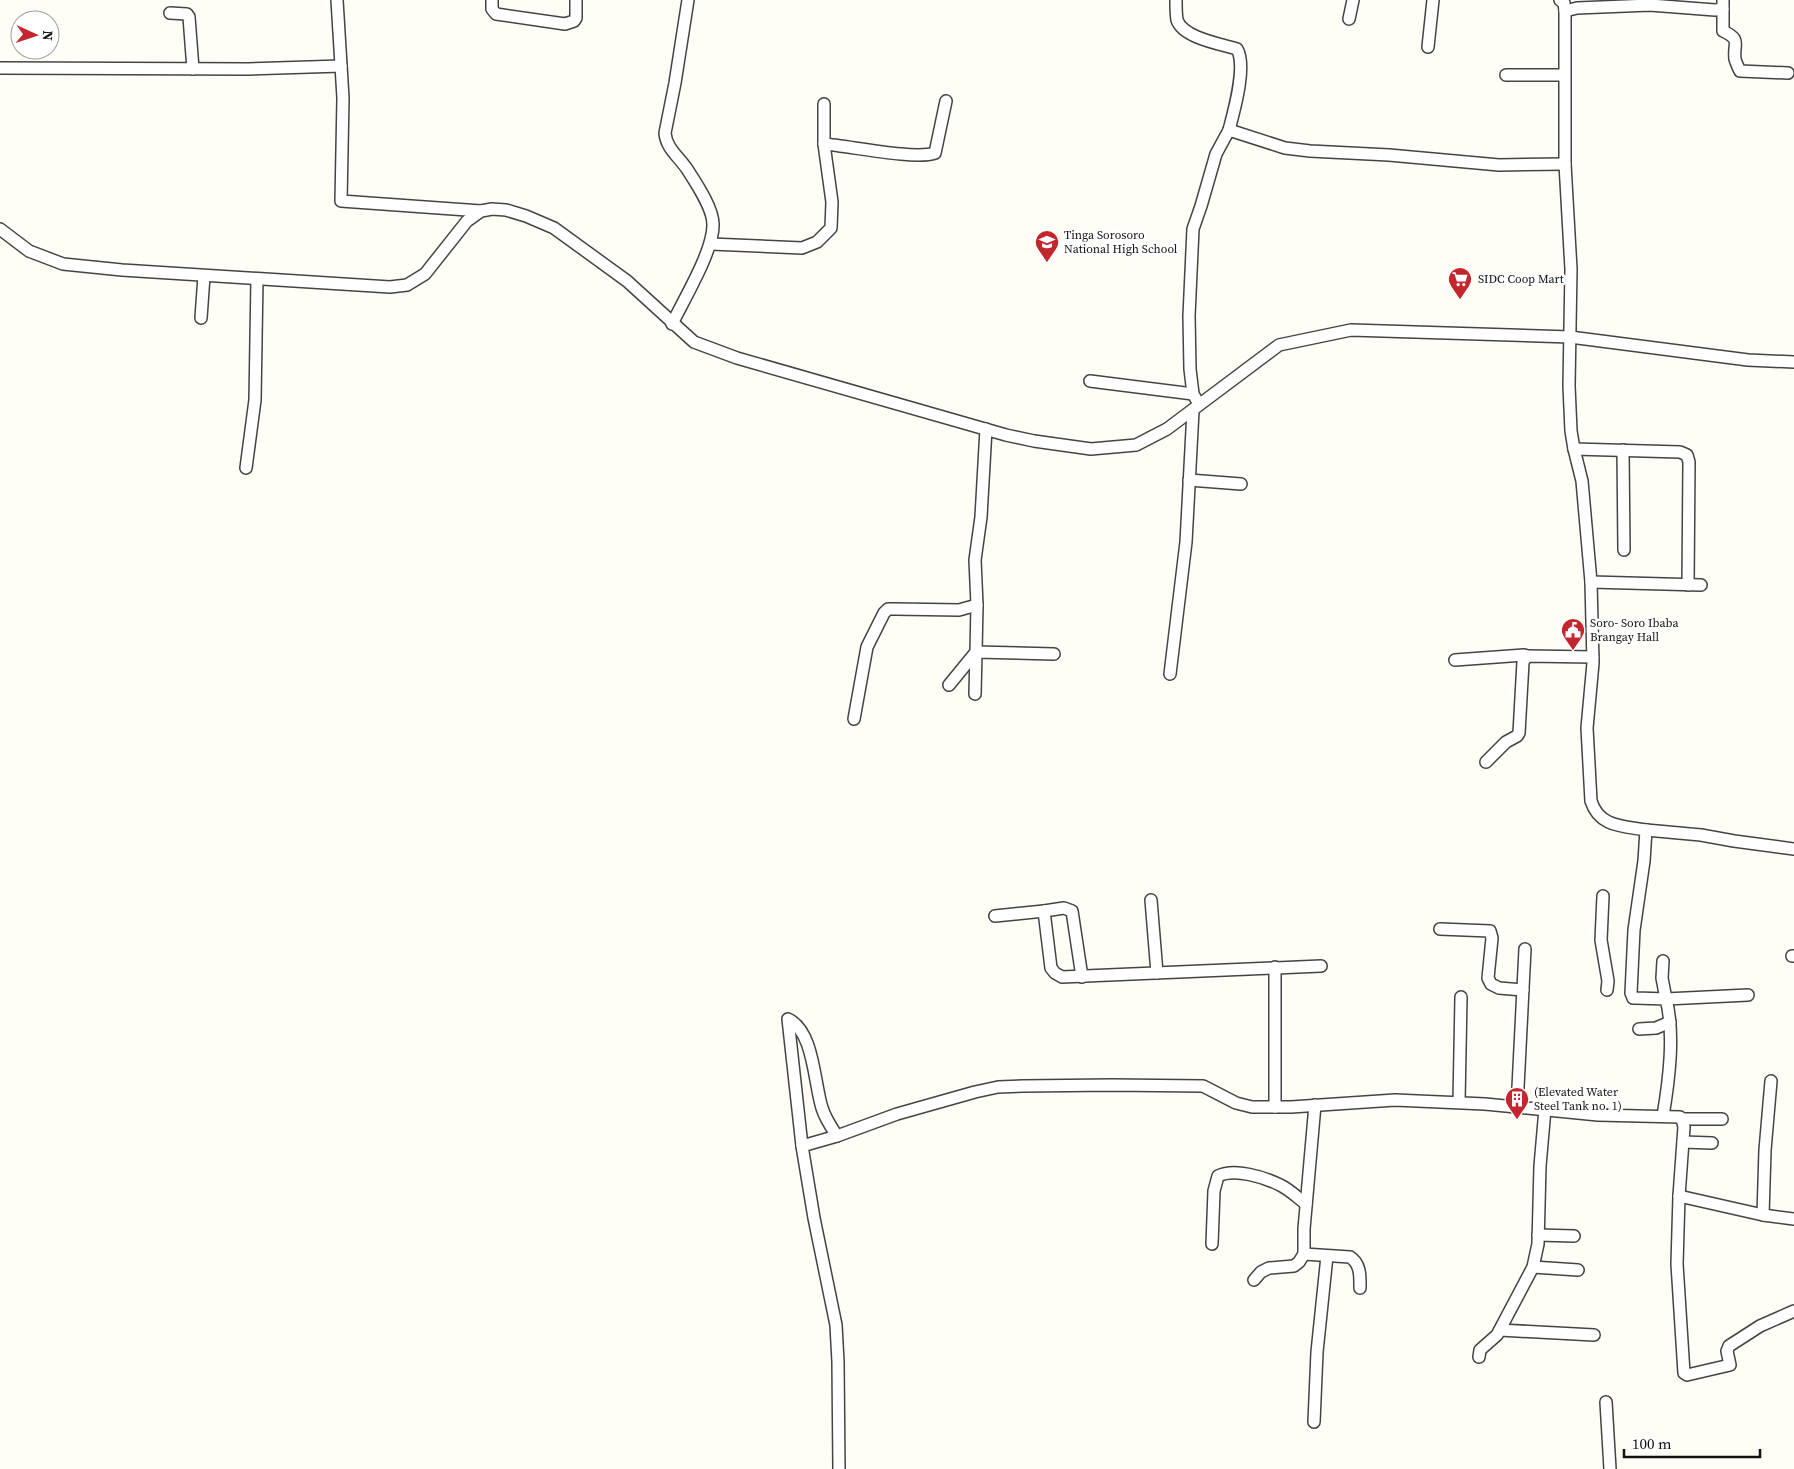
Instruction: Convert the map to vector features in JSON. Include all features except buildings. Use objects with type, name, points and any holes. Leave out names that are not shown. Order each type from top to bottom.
[{"type":"street","points":[[337,0],[343,98],[341,201],[481,211],[492,209],[506,210],[526,216],[554,228],[627,281],[672,324],[694,342],[737,358],[1034,442],[1091,449],[1136,445],[1167,429],[1195,403],[1280,345],[1351,330],[1570,337],[1748,360],[1794,362]]},
{"type":"street","points":[[492,0],[492,9],[496,14],[565,24],[572,24],[576,18],[576,0]]},
{"type":"street","points":[[672,324],[711,244],[713,223],[711,211],[686,168],[666,140],[665,133],[688,0]]},
{"type":"street","points":[[1170,674],[1186,542],[1195,403],[1190,369],[1189,316],[1193,229],[1216,154],[1229,130],[1237,97],[1241,55],[1237,49],[1196,37],[1188,32],[1178,22],[1176,0]]},
{"type":"street","points":[[1349,19],[1353,0]]},
{"type":"street","points":[[1428,47],[1432,0]]},
{"type":"street","points":[[1788,72],[1740,71],[1735,59],[1736,42],[1731,35],[1724,31],[1723,4],[1577,8],[1563,5],[1564,164],[1571,251],[1571,431],[1582,481],[1591,582],[1593,657],[1587,728],[1591,802],[1601,819],[1612,824],[1794,849]]},
{"type":"street","points":[[170,13],[187,14],[189,17],[193,69]]},
{"type":"street","points":[[0,68],[193,69],[341,66]]},
{"type":"street","points":[[1506,75],[1564,75]]},
{"type":"street","points":[[824,144],[930,155],[935,153],[946,101]]},
{"type":"street","points":[[711,244],[802,248],[817,242],[825,236],[831,228],[832,202],[824,144],[824,104]]},
{"type":"street","points":[[1229,130],[1285,148],[1310,151],[1389,155],[1500,165],[1564,164]]},
{"type":"street","points":[[0,229],[29,251],[63,264],[204,276],[390,287],[407,284],[425,274],[467,221],[481,211]]},
{"type":"street","points":[[201,318],[204,276]]},
{"type":"street","points":[[246,468],[255,400],[257,279]]},
{"type":"street","points":[[1090,382],[1195,403]]},
{"type":"street","points":[[975,694],[977,605],[975,560],[986,429]]},
{"type":"street","points":[[1574,450],[1680,452],[1687,455],[1689,462],[1688,585]]},
{"type":"street","points":[[1623,450],[1624,550]]},
{"type":"street","points":[[1189,480],[1241,484]]},
{"type":"street","points":[[1591,582],[1701,585]]},
{"type":"street","points":[[854,719],[867,647],[884,612],[895,609],[959,610],[977,605]]},
{"type":"street","points":[[976,652],[1054,654]]},
{"type":"street","points":[[949,684],[976,652]]},
{"type":"street","points":[[1455,660],[1524,655],[1593,657]]},
{"type":"street","points":[[1486,762],[1506,742],[1518,736],[1523,662],[1527,656]]},
{"type":"street","points":[[1646,830],[1644,861],[1634,930],[1631,993],[1633,998],[1666,999],[1748,995]]},
{"type":"street","points":[[1603,896],[1601,940],[1608,981],[1607,990]]},
{"type":"street","points":[[1151,900],[1157,973]]},
{"type":"street","points":[[995,916],[1064,908],[1072,912],[1082,976]]},
{"type":"street","points":[[1044,911],[1051,968],[1062,977],[1321,966]]},
{"type":"street","points":[[1440,929],[1490,931],[1492,938],[1488,978],[1491,984],[1499,988],[1523,990]]},
{"type":"street","points":[[1517,1107],[1525,949]]},
{"type":"street","points":[[1662,961],[1662,978],[1670,1016],[1668,1083],[1664,1116]]},
{"type":"street","points":[[1274,967],[1275,1107]]},
{"type":"street","points":[[1459,1102],[1461,997]]},
{"type":"street","points":[[837,1136],[824,1116],[811,1055],[804,1037],[799,1026],[788,1019],[802,1146],[814,1218],[836,1325],[839,1469]]},
{"type":"street","points":[[1639,1029],[1656,1028],[1670,1022]]},
{"type":"street","points":[[1763,1215],[1764,1150],[1771,1081]]},
{"type":"street","points":[[802,1146],[837,1136],[897,1114],[998,1087],[1203,1086],[1236,1104],[1252,1107],[1396,1100],[1459,1102],[1598,1115],[1722,1119]]},
{"type":"street","points":[[1254,1280],[1261,1272],[1269,1268],[1294,1266],[1304,1254],[1306,1204],[1316,1105]]},
{"type":"street","points":[[1479,1357],[1480,1350],[1495,1338],[1500,1330],[1533,1267],[1538,1235],[1540,1166],[1545,1109]]},
{"type":"street","points":[[1682,1119],[1684,1127],[1677,1264],[1684,1373],[1687,1375],[1730,1365],[1727,1351],[1729,1346],[1760,1326],[1794,1311]]},
{"type":"street","points":[[1683,1142],[1712,1143]]},
{"type":"street","points":[[1212,1244],[1215,1181],[1218,1176],[1231,1173],[1270,1181],[1281,1185],[1306,1204]]},
{"type":"street","points":[[1679,1196],[1763,1215],[1794,1219]]},
{"type":"street","points":[[1538,1235],[1574,1236]]},
{"type":"street","points":[[1304,1254],[1350,1257],[1355,1260],[1358,1267],[1360,1288]]},
{"type":"street","points":[[1314,1422],[1317,1352],[1327,1256]]},
{"type":"street","points":[[1533,1267],[1578,1270]]},
{"type":"street","points":[[1500,1330],[1594,1335]]},
{"type":"street","points":[[1606,1402],[1610,1469]]},
{"type":"place","name":"Tinga Sorosoro National High School","points":[[1047,263]]},
{"type":"place","name":"SIDC Coop Mart","points":[[1460,300]]},
{"type":"place","name":"Soro- Soro Ibaba Brangay Hall","points":[[1573,651]]},
{"type":"place","name":"(Elevated Water Steel Tank no. 1)","points":[[1517,1120]]}]
